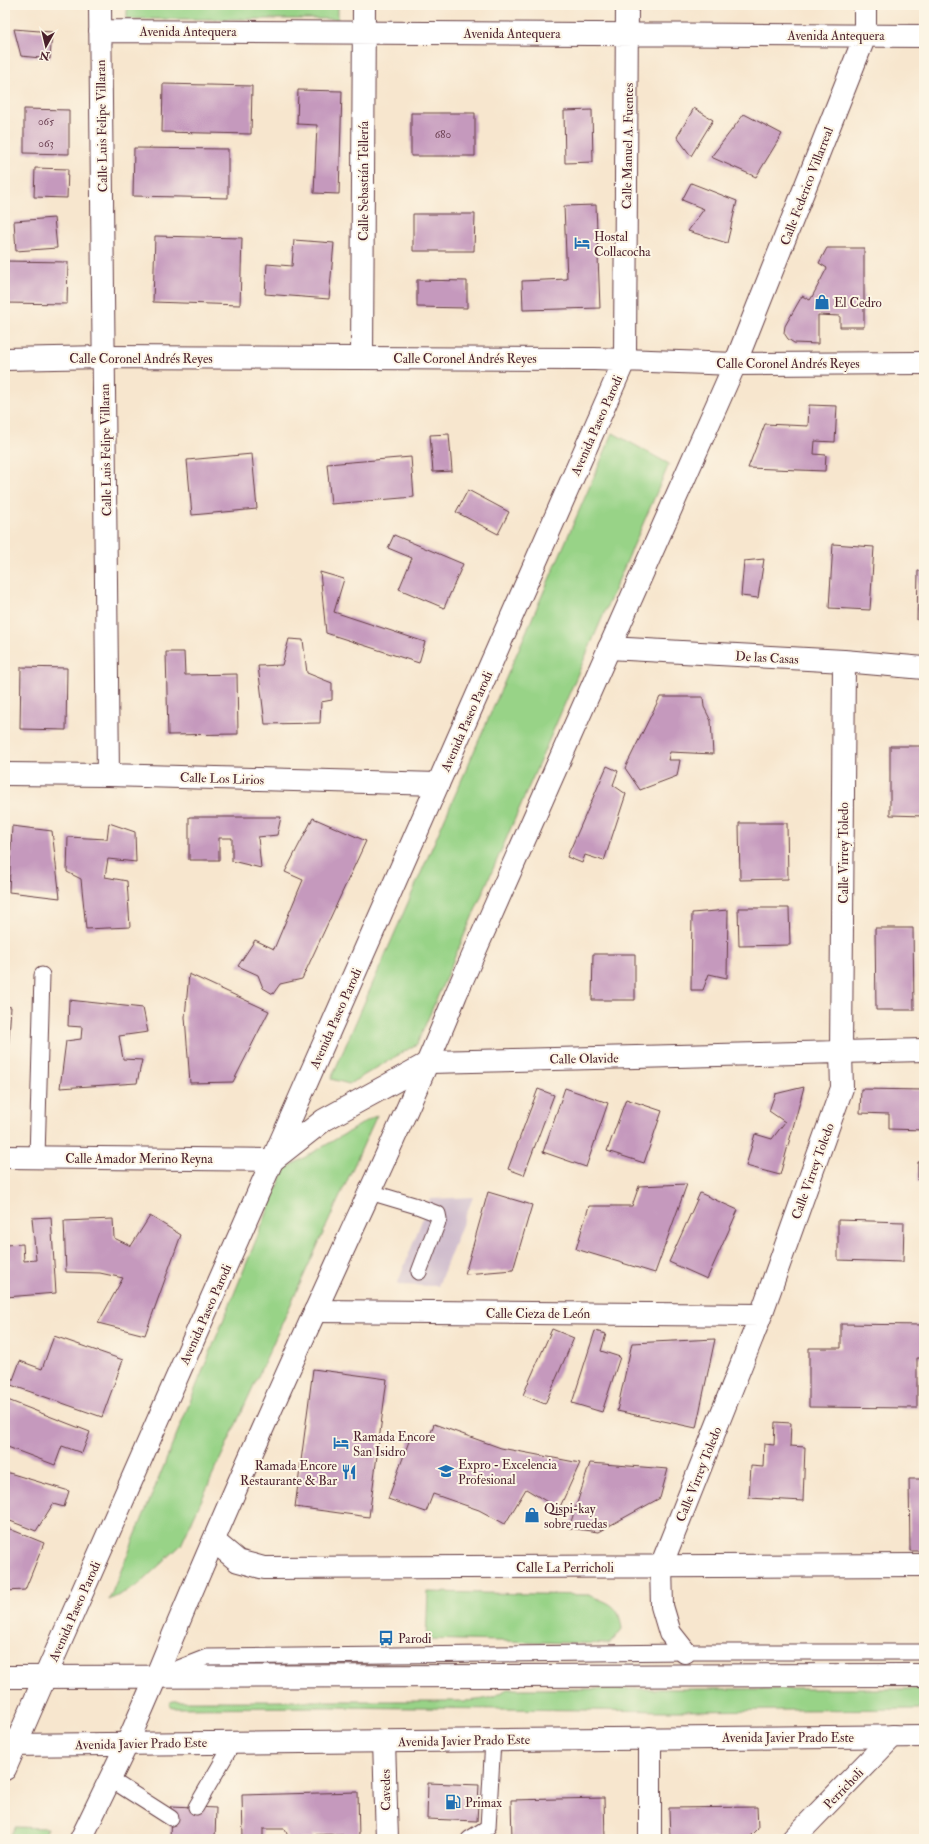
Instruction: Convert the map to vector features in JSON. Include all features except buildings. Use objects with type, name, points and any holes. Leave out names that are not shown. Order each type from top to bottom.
[{"type":"street","name":"Calle Luis Felipe Villaran","points":[[100,5],[108,775]]},
{"type":"street","name":"Calle Sebastián Tellería","points":[[362,358],[364,5]]},
{"type":"street","name":"Calle Manuel A. Fuentes","points":[[625,359],[628,5]]},
{"type":"street","name":"Calle Federico Villarreal","points":[[735,364],[865,36],[865,5]]},
{"type":"street","name":"Avenida Antequera","points":[[100,31],[924,36]]},
{"type":"street","name":"Calle Coronel Andrés Reyes","points":[[5,359],[104,357],[625,359],[735,364],[924,363]]},
{"type":"street","name":"Avenida Paseo Parodi","points":[[5,1769],[10,1745],[45,1677],[625,359]]},
{"type":"street","points":[[81,1839],[127,1744],[315,1311],[430,1062],[456,994],[735,364]]},
{"type":"street","name":"De las Casas","points":[[609,648],[844,661],[924,668]]},
{"type":"street","name":"Calle Virrey Toledo","points":[[685,1652],[670,1633],[662,1606],[661,1566],[761,1315],[842,1088],[844,661]]},
{"type":"street","name":"Calle Los Lirios","points":[[5,774],[108,775],[438,784]]},
{"type":"street","name":"Calle Olavide","points":[[273,1160],[324,1120],[430,1062],[924,1050]]},
{"type":"street","name":"Calle Amador Merino Reyna","points":[[5,1158],[273,1160]]},
{"type":"street","name":"Calle Cieza de León","points":[[315,1311],[761,1315]]},
{"type":"street","name":"Calle La Perricholi","points":[[214,1541],[238,1561],[264,1568],[924,1565]]},
{"type":"street","points":[[5,1677],[924,1675]]},
{"type":"street","name":"Perricholi","points":[[793,1839],[893,1736]]},
{"type":"street","name":"Avenida Javier Prado Este","points":[[10,1745],[924,1736]]},
{"type":"street","points":[[650,1738],[650,1839]]},
{"type":"street","name":"Cavedes","points":[[384,1741],[387,1839]]},
{"type":"lane","points":[[37,1158],[42,975]]},
{"type":"lane","points":[[370,1192],[438,1214],[439,1220],[419,1272]]},
{"type":"lane","points":[[156,1677],[207,1656],[685,1652],[924,1652]]},
{"type":"lane","points":[[469,1839],[488,1827],[493,1740]]},
{"type":"lane","points":[[196,1807],[233,1743]]},
{"type":"lane","points":[[110,1779],[171,1818]]},
{"type":"shaded area","points":[[473,1197],[438,1286],[397,1285],[430,1199]]},
{"type":"green space","points":[[127,5],[338,5],[338,19],[127,19]]},
{"type":"green space","points":[[613,433],[669,464],[417,1044],[349,1084],[331,1079]]},
{"type":"green space","points":[[377,1115],[181,1545],[137,1586],[109,1600],[285,1169]]},
{"type":"green space","points":[[428,1592],[589,1595],[608,1603],[616,1610],[619,1614],[622,1629],[610,1644],[426,1639]]},
{"type":"green space","points":[[507,1689],[924,1689],[924,1709],[669,1711],[330,1707],[172,1708],[169,1703],[173,1701],[464,1701],[487,1698],[497,1695]]},
{"type":"green space","points":[[15,1827],[48,1828],[43,1839],[9,1839]]},
{"type":"place","name":"Hostal Collacocha","points":[[582,243]]},
{"type":"place","name":"El Cedro","points":[[822,302]]},
{"type":"place","name":"Ramada Encore San Isidro","points":[[341,1443]]},
{"type":"place","name":"Expro - Excelencia Profesional","points":[[446,1471]]},
{"type":"place","name":"Ramada Encore Restaurante & Bar","points":[[349,1472]]},
{"type":"place","name":"Qispi-kay sobre ruedas","points":[[532,1515]]},
{"type":"place","name":"Parodi","points":[[386,1638]]},
{"type":"place","name":"Primax","points":[[453,1802]]}]
